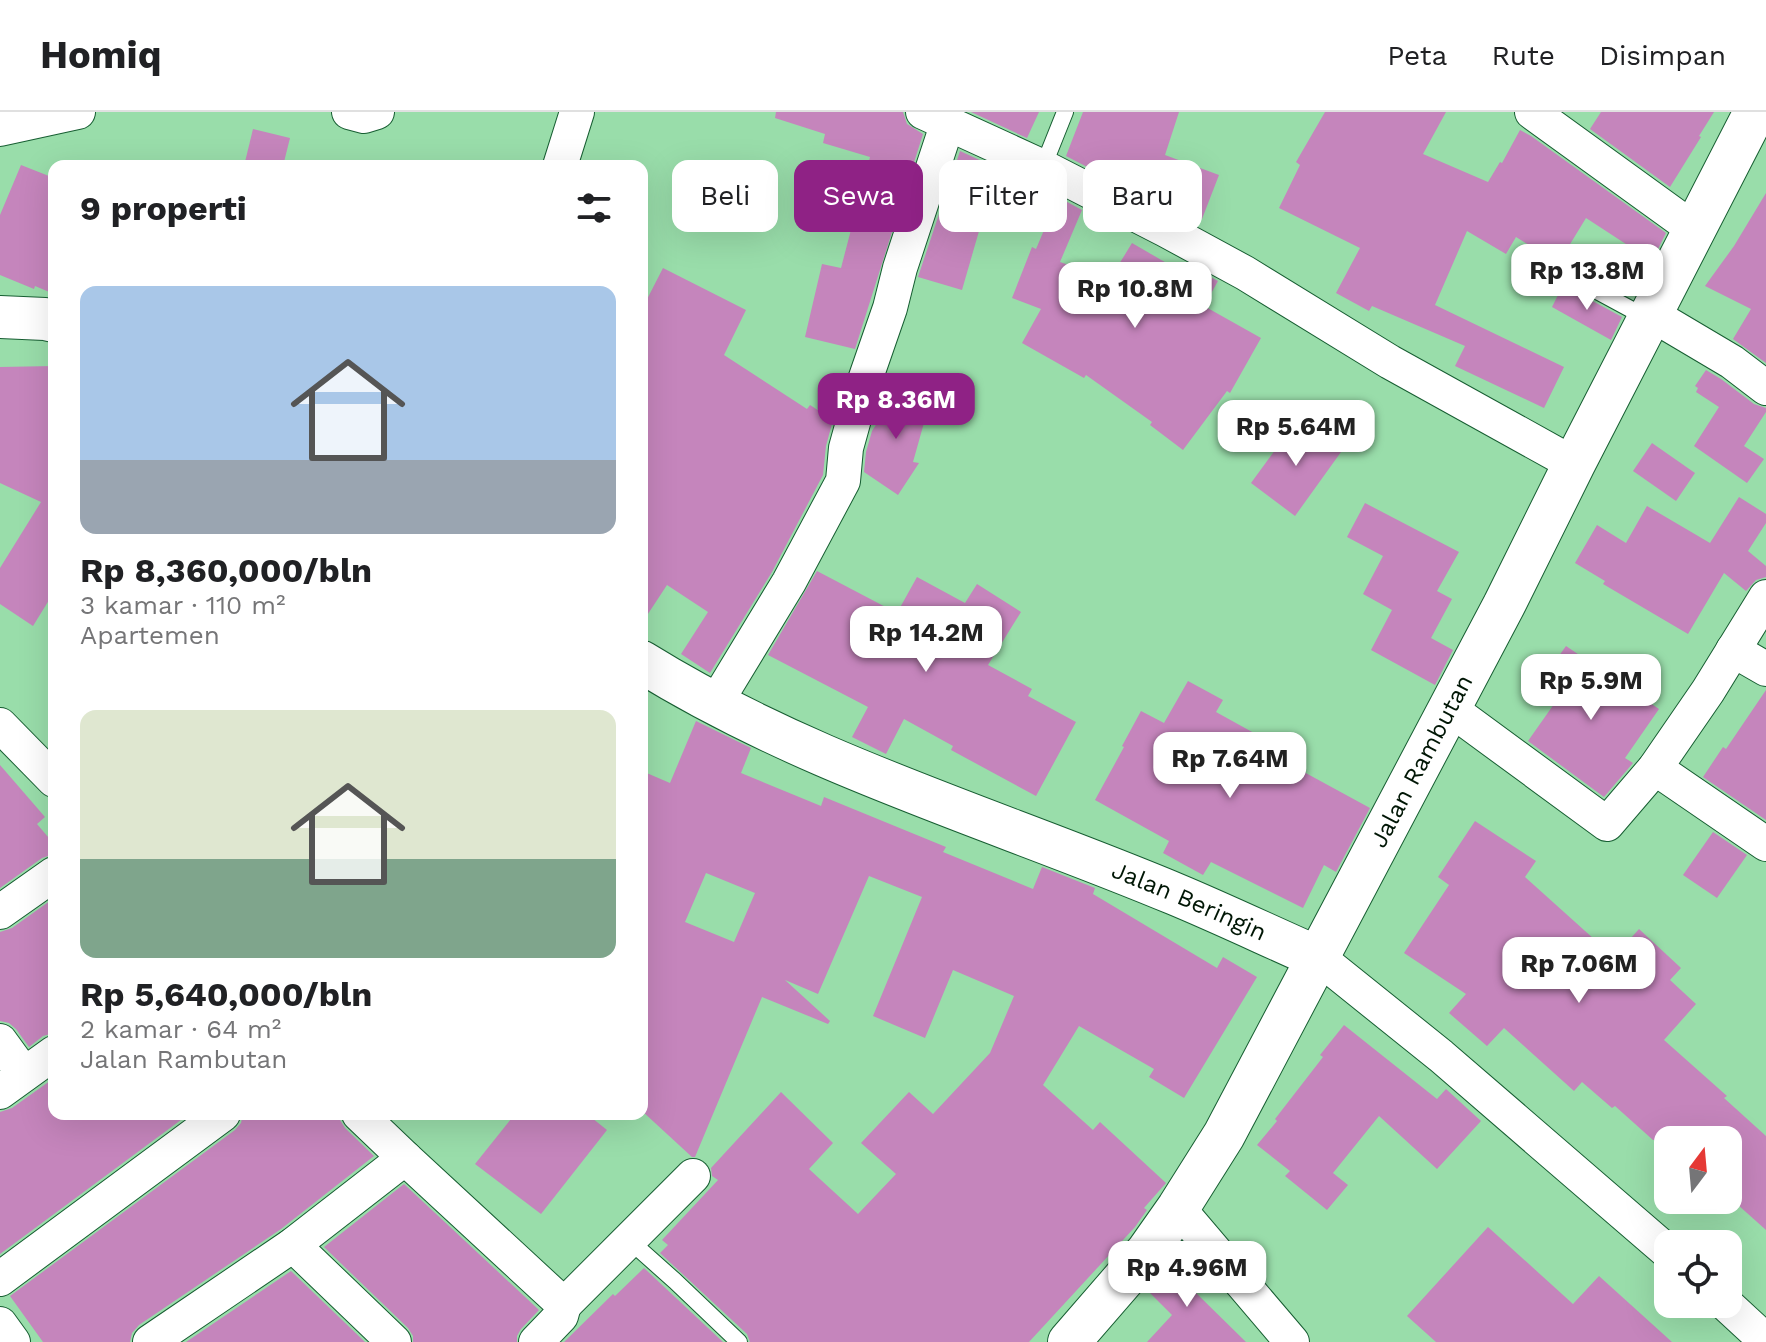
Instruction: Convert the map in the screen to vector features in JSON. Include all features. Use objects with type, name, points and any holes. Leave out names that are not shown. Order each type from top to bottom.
[{"type":"street","points":[[0,129],[78,112]]},
{"type":"street","points":[[349,112],[364,116],[377,112]]},
{"type":"street","points":[[562,160],[577,112]]},
{"type":"street","points":[[1532,112],[1695,230]]},
{"type":"street","name":"Jalan Rambutan","points":[[1069,1342],[1147,1252],[1224,1135],[1504,605],[1755,112]]},
{"type":"street","points":[[715,704],[789,582],[843,481],[846,448],[890,308],[935,117],[1028,160]]},
{"type":"street","points":[[1067,180],[1245,273],[1390,362],[1574,464]]},
{"type":"street","points":[[1650,316],[1732,362],[1766,388]]},
{"type":"street","points":[[0,317],[48,320]]},
{"type":"street","points":[[1449,708],[1607,824],[1655,768],[1708,691],[1766,597]]},
{"type":"street","points":[[1733,650],[1766,669]]},
{"type":"street","name":"Jalan Beringin","points":[[648,665],[715,704],[828,758],[1174,894],[1319,958],[1453,1066],[1654,1240]]},
{"type":"street","points":[[0,725],[48,774]]},
{"type":"street","points":[[1655,768],[1766,844]]},
{"type":"street","points":[[0,912],[48,878]]},
{"type":"street","points":[[0,1041],[12,1083],[48,1057]]},
{"type":"street","points":[[0,1279],[215,1120]]},
{"type":"street","points":[[365,1120],[564,1305]]},
{"type":"street","points":[[150,1342],[293,1245],[405,1158]]},
{"type":"street","points":[[536,1342],[561,1316],[564,1305],[693,1176]]},
{"type":"street","points":[[1178,1208],[1292,1342]]},
{"type":"street","points":[[293,1245],[394,1342]]},
{"type":"street","points":[[1741,1318],[1766,1341]]},
{"type":"street","points":[[0,1324],[13,1342]]},
{"type":"lane","points":[[1046,160],[1065,112]]},
{"type":"lane","points":[[1551,266],[1650,316]]},
{"type":"lane","points":[[629,1240],[739,1342]]},
{"type":"building","points":[[776,112],[903,112],[907,124],[923,134],[915,160],[869,160],[870,157],[823,143],[825,134],[775,118]]},
{"type":"building","points":[[971,112],[1039,112],[1027,138]]},
{"type":"building","points":[[1083,112],[1179,112],[1165,155],[1178,160],[1083,160],[1083,165],[1066,156]]},
{"type":"building","points":[[1325,112],[1446,112],[1423,154],[1488,182],[1520,130],[1666,233],[1652,261],[1586,218],[1561,259],[1547,256],[1516,237],[1506,254],[1467,231],[1435,305],[1564,367],[1544,408],[1455,366],[1465,346],[1372,306],[1369,311],[1336,293],[1360,248],[1279,208],[1300,165],[1296,162]]},
{"type":"building","points":[[1601,112],[1714,112],[1670,187],[1590,129]]},
{"type":"building","points":[[253,129],[290,138],[284,160],[245,160]]},
{"type":"building","points":[[960,151],[980,160],[957,160]]},
{"type":"building","points":[[21,165],[48,176],[48,291],[0,275],[0,215]]},
{"type":"building","points":[[1202,169],[1219,175],[1202,219]]},
{"type":"building","points":[[1766,193],[1766,363],[1733,339],[1751,309],[1705,286]]},
{"type":"building","points":[[1067,202],[1082,210],[1060,262],[1110,279],[1132,243],[1182,272],[1186,264],[1218,281],[1204,306],[1261,338],[1230,393],[1227,391],[1183,450],[1150,425],[1152,422],[1086,375],[1084,378],[1022,343],[1041,309],[1012,298],[1032,247],[1036,249],[1043,232],[1067,232]]},
{"type":"building","points":[[939,214],[939,232],[979,232],[962,290],[918,277]]},
{"type":"building","points":[[850,232],[892,232],[855,349],[805,337],[822,264],[841,268]]},
{"type":"building","points":[[663,268],[746,310],[724,355],[807,409],[810,405],[833,420],[823,475],[772,572],[710,673],[681,654],[708,612],[667,585],[648,614],[648,297]]},
{"type":"building","points":[[1563,285],[1622,317],[1611,340],[1552,307]]},
{"type":"building","points":[[48,366],[48,602],[33,626],[0,604],[0,568],[41,502],[0,483],[0,367]]},
{"type":"building","points":[[1706,370],[1754,404],[1766,408],[1744,446],[1764,459],[1747,483],[1694,446],[1719,407],[1696,392],[1698,388],[1695,386]]},
{"type":"building","points":[[901,386],[929,405],[913,462],[919,463],[898,495],[864,472],[872,431]]},
{"type":"building","points":[[1297,420],[1341,452],[1295,516],[1251,483]]},
{"type":"building","points":[[1652,443],[1695,473],[1676,501],[1633,471]]},
{"type":"building","points":[[1739,497],[1766,514],[1766,523],[1748,551],[1766,566],[1766,577],[1756,580],[1746,591],[1724,573],[1688,634],[1603,584],[1605,581],[1575,563],[1597,525],[1626,543],[1647,506],[1710,543]]},
{"type":"building","points":[[1365,503],[1459,552],[1437,591],[1452,599],[1431,638],[1453,650],[1435,685],[1371,650],[1392,610],[1363,594],[1383,556],[1347,537]]},
{"type":"building","points":[[817,571],[897,613],[917,577],[965,603],[977,584],[1021,612],[988,665],[1032,689],[1028,696],[1076,722],[1036,796],[951,750],[953,746],[904,719],[886,754],[852,737],[868,707],[768,655]]},
{"type":"building","points":[[1566,646],[1659,709],[1625,758],[1633,763],[1604,797],[1528,741],[1559,697],[1539,684]]},
{"type":"building","points":[[1188,681],[1223,700],[1216,712],[1263,738],[1258,747],[1370,808],[1336,872],[1324,865],[1303,908],[1211,862],[1203,875],[1163,853],[1169,841],[1095,800],[1141,711],[1164,723]]},
{"type":"building","points":[[1766,690],[1766,820],[1703,777]]},
{"type":"building","points":[[696,721],[751,748],[741,773],[821,806],[824,797],[946,847],[943,852],[1033,889],[1042,867],[1095,888],[1093,894],[1217,968],[1223,957],[1257,977],[1184,1098],[1149,1077],[1154,1069],[1079,1026],[1043,1085],[1093,1130],[1100,1122],[1166,1183],[1144,1208],[1147,1210],[1135,1227],[1029,1342],[750,1342],[747,1334],[660,1253],[668,1245],[662,1240],[718,1180],[712,1176],[711,1168],[781,1092],[833,1143],[809,1169],[858,1214],[896,1174],[861,1143],[909,1092],[933,1114],[990,1053],[1014,996],[953,970],[925,1038],[873,1016],[922,897],[869,876],[818,994],[785,980],[830,1021],[828,1024],[762,997],[695,1157],[692,1157],[648,1117],[648,774],[670,783]],"holes":[[[706,873],[755,893],[734,942],[685,922]]]},
{"type":"building","points":[[0,765],[45,817],[37,824],[48,837],[48,856],[0,888]]},
{"type":"building","points":[[1475,821],[1536,861],[1525,877],[1614,957],[1639,929],[1681,968],[1670,980],[1696,1004],[1664,1040],[1766,1136],[1766,1230],[1742,1209],[1742,1126],[1654,1126],[1653,1140],[1582,1082],[1574,1091],[1504,1028],[1487,1046],[1449,1013],[1466,994],[1404,953],[1449,885],[1438,877]]},
{"type":"building","points":[[1713,832],[1747,855],[1717,898],[1683,875]]},
{"type":"building","points":[[48,902],[48,1035],[29,1047],[16,1029],[0,1021],[0,932],[12,928]]},
{"type":"building","points":[[1344,1025],[1437,1099],[1446,1089],[1481,1121],[1437,1169],[1379,1116],[1333,1173],[1348,1185],[1327,1210],[1285,1176],[1290,1171],[1257,1145]]},
{"type":"building","points":[[48,1082],[48,1120],[181,1120],[0,1254],[0,1112],[12,1108]]},
{"type":"building","points":[[242,1120],[340,1120],[374,1156],[281,1229],[139,1325],[132,1333],[130,1342],[43,1342],[10,1296]]},
{"type":"building","points":[[510,1120],[594,1120],[607,1130],[541,1214],[475,1164]]},
{"type":"building","points":[[404,1184],[539,1310],[521,1329],[517,1342],[413,1342],[408,1328],[324,1247]]},
{"type":"building","points":[[1488,1227],[1573,1304],[1599,1276],[1672,1342],[1436,1342],[1407,1316]]},
{"type":"building","points":[[1177,1254],[1204,1281],[1194,1291],[1246,1342],[1147,1342],[1172,1315],[1146,1289]]},
{"type":"building","points":[[644,1268],[723,1342],[564,1342],[613,1294],[615,1296]]},
{"type":"building","points":[[291,1271],[365,1342],[186,1342]]}]
